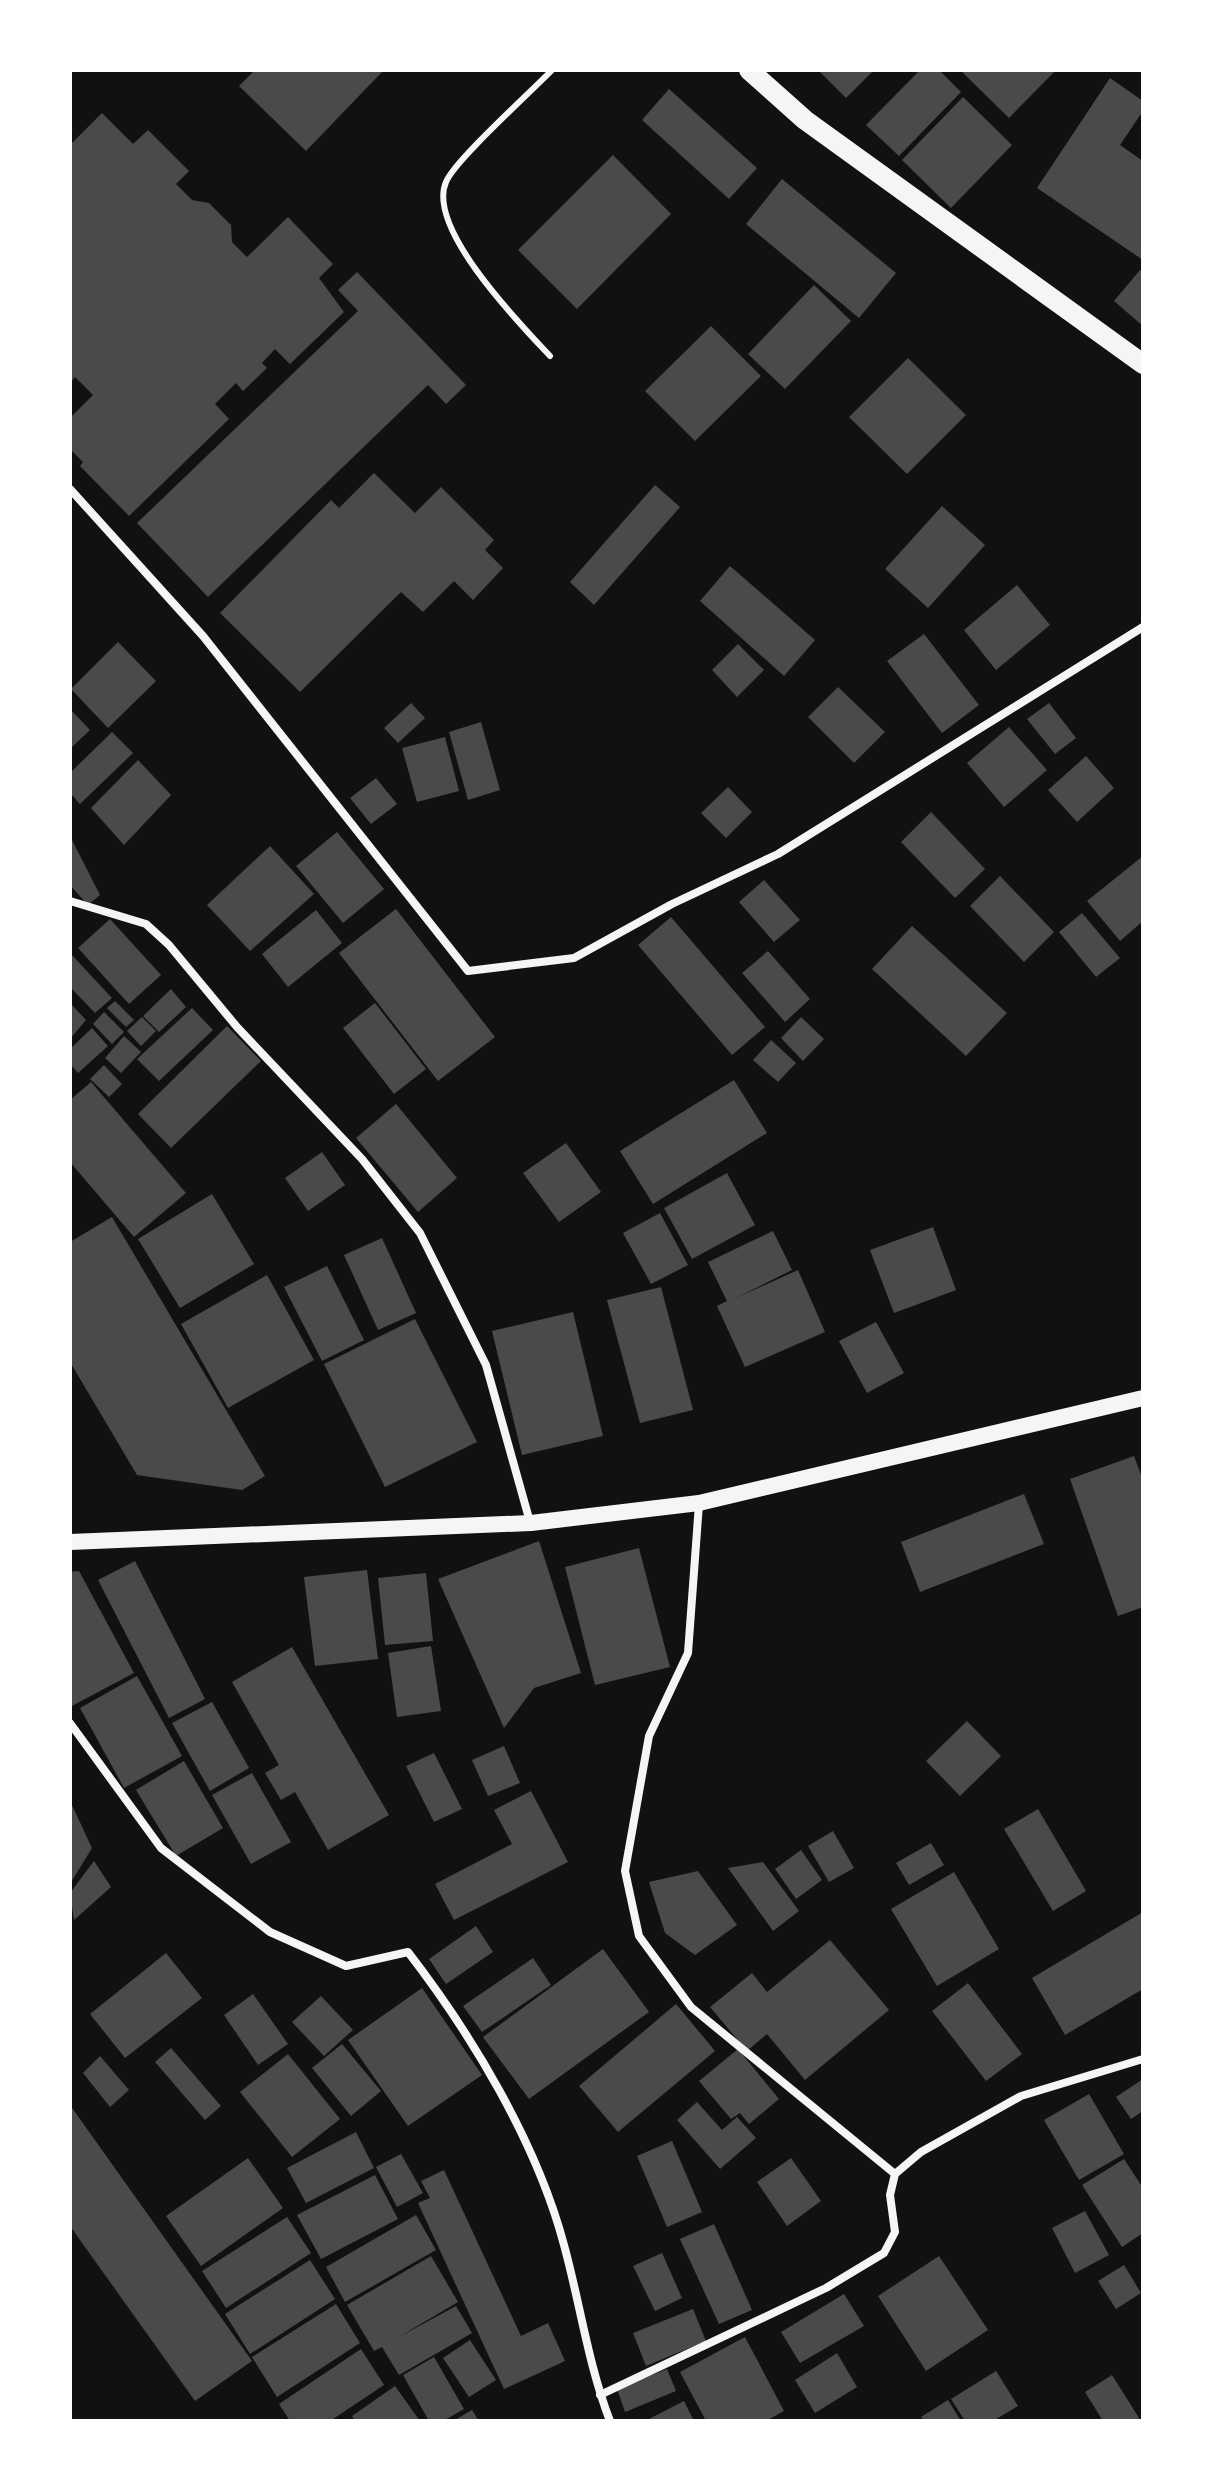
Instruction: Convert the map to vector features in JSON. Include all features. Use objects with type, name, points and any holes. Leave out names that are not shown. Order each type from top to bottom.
[{"type":"main road","points":[[749,70],[805,120],[1143,364]]},
{"type":"main road","points":[[70,1542],[531,1523],[699,1503],[1143,1398]]},
{"type":"street","points":[[70,489],[203,636],[468,971],[574,958],[672,904],[778,854],[1143,627]]},
{"type":"street","points":[[70,901],[146,924],[169,945],[237,1027],[362,1159],[420,1233],[486,1365],[531,1523]]},
{"type":"street","points":[[699,1503],[688,1653],[649,1736],[625,1871],[639,1936],[691,2007],[895,2174]]},
{"type":"street","points":[[70,1723],[161,1848],[270,1932],[346,1966],[408,1952],[445,2000],[517,2123],[564,2242],[600,2395],[610,2421]]},
{"type":"street","points":[[600,2395],[826,2288],[884,2253],[895,2232],[890,2195],[895,2174],[921,2152],[1021,2096],[1143,2059]]},
{"type":"lane","points":[[550,71],[450,174],[442,202],[466,254],[494,297],[550,356]]},
{"type":"building","points":[[255,70],[382,72],[306,151],[239,86]]},
{"type":"building","points":[[818,70],[874,70],[846,98]]},
{"type":"building","points":[[920,70],[939,70],[961,92],[899,156],[866,125]]},
{"type":"building","points":[[960,70],[1056,70],[1009,118]]},
{"type":"building","points":[[1110,78],[1143,101],[1143,111],[1120,145],[1143,161],[1143,260],[1037,188]]},
{"type":"building","points":[[669,89],[757,168],[729,199],[642,120]]},
{"type":"building","points":[[963,97],[1012,145],[951,208],[902,160]]},
{"type":"building","points":[[102,113],[133,144],[148,130],[189,171],[176,184],[192,200],[209,203],[231,225],[232,242],[247,257],[288,217],[333,264],[319,278],[344,312],[290,364],[275,349],[262,363],[267,368],[243,391],[236,383],[215,404],[229,419],[129,516],[80,466],[83,462],[70,449],[70,418],[93,395],[75,377],[70,383],[70,145]]},
{"type":"building","points":[[613,155],[671,214],[577,309],[518,250]]},
{"type":"building","points":[[782,179],[896,273],[859,318],[746,224]]},
{"type":"building","points":[[1140,270],[1143,273],[1143,326],[1114,301]]},
{"type":"building","points":[[357,272],[466,385],[446,404],[428,385],[208,597],[137,523],[358,311],[338,290]]},
{"type":"building","points":[[814,285],[851,321],[785,389],[748,354]]},
{"type":"building","points":[[711,326],[761,376],[695,441],[645,391]]},
{"type":"building","points":[[908,358],[966,415],[907,474],[849,417]]},
{"type":"building","points":[[374,473],[415,513],[441,487],[494,540],[485,550],[503,568],[473,600],[454,581],[423,612],[401,592],[300,692],[220,613],[331,500],[339,508]]},
{"type":"building","points":[[655,485],[680,507],[594,605],[570,582]]},
{"type":"building","points":[[942,506],[985,545],[928,608],[885,569]]},
{"type":"building","points":[[730,566],[815,640],[784,676],[700,601]]},
{"type":"building","points":[[1017,585],[1050,625],[996,670],[964,630]]},
{"type":"building","points":[[924,634],[979,705],[942,733],[887,661]]},
{"type":"building","points":[[118,642],[156,681],[108,728],[71,689]]},
{"type":"building","points":[[738,644],[764,670],[737,697],[712,670]]},
{"type":"building","points":[[838,687],[885,732],[854,763],[808,717]]},
{"type":"building","points":[[411,703],[425,718],[398,743],[384,728]]},
{"type":"building","points":[[1049,703],[1076,738],[1055,754],[1027,719]]},
{"type":"building","points":[[70,709],[90,730],[70,749]]},
{"type":"building","points":[[481,722],[500,790],[468,800],[449,732]]},
{"type":"building","points":[[1009,727],[1047,770],[1004,807],[967,763]]},
{"type":"building","points":[[112,732],[133,753],[80,804],[70,793],[70,773]]},
{"type":"building","points":[[445,737],[459,791],[417,802],[402,748]]},
{"type":"building","points":[[1086,756],[1114,788],[1077,822],[1048,790]]},
{"type":"building","points":[[138,760],[171,795],[124,845],[91,808]]},
{"type":"building","points":[[376,778],[397,804],[371,824],[350,798]]},
{"type":"building","points":[[728,787],[752,812],[726,838],[701,813]]},
{"type":"building","points":[[931,812],[985,869],[955,898],[901,842]]},
{"type":"building","points":[[337,832],[384,889],[343,923],[296,866]]},
{"type":"building","points":[[70,836],[100,895],[88,905],[70,885]]},
{"type":"building","points":[[270,846],[314,894],[250,951],[207,905]]},
{"type":"building","points":[[1143,856],[1143,921],[1120,941],[1087,901]]},
{"type":"building","points":[[1000,876],[1054,932],[1024,962],[970,906]]},
{"type":"building","points":[[764,880],[800,920],[774,942],[739,902]]},
{"type":"building","points":[[396,909],[495,1037],[438,1081],[339,953]]},
{"type":"building","points":[[316,910],[342,943],[288,987],[262,954]]},
{"type":"building","points":[[1082,913],[1120,958],[1096,977],[1059,932]]},
{"type":"building","points":[[671,917],[765,1027],[732,1055],[638,945]]},
{"type":"building","points":[[110,919],[161,975],[129,1004],[78,948]]},
{"type":"building","points":[[912,926],[1007,1013],[966,1056],[872,969]]},
{"type":"building","points":[[768,951],[810,999],[785,1022],[742,973]]},
{"type":"building","points":[[70,953],[112,998],[95,1013],[70,987]]},
{"type":"building","points":[[171,989],[186,1007],[159,1032],[143,1016]]},
{"type":"building","points":[[115,1001],[134,1020],[126,1027],[107,1008]]},
{"type":"building","points":[[70,1003],[86,1020],[70,1039]]},
{"type":"building","points":[[375,1003],[426,1069],[394,1094],[343,1028]]},
{"type":"building","points":[[192,1008],[213,1030],[159,1081],[137,1059]]},
{"type":"building","points":[[104,1012],[124,1032],[112,1044],[93,1024]]},
{"type":"building","points":[[142,1017],[156,1031],[141,1046],[127,1031]]},
{"type":"building","points":[[801,1017],[824,1039],[803,1061],[781,1038]]},
{"type":"building","points":[[227,1026],[261,1061],[171,1148],[138,1114]]},
{"type":"building","points":[[92,1028],[108,1046],[78,1073],[70,1064],[70,1049]]},
{"type":"building","points":[[124,1036],[141,1052],[121,1073],[105,1058]]},
{"type":"building","points":[[771,1040],[796,1063],[778,1082],[753,1060]]},
{"type":"building","points":[[104,1065],[122,1084],[109,1097],[90,1079]]},
{"type":"building","points":[[734,1080],[767,1133],[653,1204],[620,1151]]},
{"type":"building","points":[[91,1082],[186,1193],[134,1237],[70,1162],[70,1100]]},
{"type":"building","points":[[396,1104],[457,1178],[418,1212],[356,1138]]},
{"type":"building","points":[[566,1143],[601,1192],[559,1222],[523,1173]]},
{"type":"building","points":[[322,1152],[345,1185],[308,1211],[285,1178]]},
{"type":"building","points":[[727,1173],[755,1225],[692,1259],[664,1208]]},
{"type":"building","points":[[212,1194],[254,1264],[180,1308],[138,1239]]},
{"type":"building","points":[[660,1213],[688,1265],[651,1284],[623,1233]]},
{"type":"building","points":[[112,1217],[265,1476],[242,1490],[137,1475],[70,1362],[70,1242]]},
{"type":"building","points":[[933,1227],[956,1290],[894,1313],[870,1250]]},
{"type":"building","points":[[773,1231],[792,1270],[736,1298],[798,1270],[825,1332],[745,1367],[717,1306],[727,1301],[708,1262]]},
{"type":"building","points":[[382,1238],[416,1313],[378,1330],[344,1255]]},
{"type":"building","points":[[327,1266],[364,1340],[322,1361],[284,1287]]},
{"type":"building","points":[[267,1275],[314,1360],[228,1408],[181,1324]]},
{"type":"building","points":[[661,1287],[693,1410],[640,1423],[607,1300]]},
{"type":"building","points":[[573,1312],[603,1436],[522,1455],[492,1331]]},
{"type":"building","points":[[415,1319],[477,1442],[385,1487],[324,1364]]},
{"type":"building","points":[[876,1322],[904,1373],[867,1393],[839,1341]]},
{"type":"building","points":[[1134,1456],[1143,1480],[1143,1607],[1118,1616],[1070,1479]]},
{"type":"building","points":[[1024,1494],[1044,1544],[920,1592],[901,1542]]},
{"type":"building","points":[[539,1541],[581,1673],[534,1688],[504,1728],[438,1579]]},
{"type":"building","points":[[639,1548],[670,1667],[595,1685],[565,1567]]},
{"type":"building","points":[[135,1561],[205,1699],[169,1718],[98,1580]]},
{"type":"building","points":[[367,1570],[378,1659],[315,1666],[304,1577]]},
{"type":"building","points":[[79,1571],[134,1673],[70,1707],[70,1572]]},
{"type":"building","points":[[426,1573],[433,1641],[385,1645],[378,1578]]},
{"type":"building","points":[[431,1646],[441,1711],[397,1717],[388,1653]]},
{"type":"building","points":[[292,1647],[389,1815],[328,1850],[295,1792],[281,1800],[265,1773],[279,1765],[232,1682]]},
{"type":"building","points":[[137,1676],[182,1756],[124,1788],[80,1708]]},
{"type":"building","points":[[212,1702],[249,1768],[210,1791],[172,1723]]},
{"type":"building","points":[[967,1721],[1001,1756],[960,1796],[926,1761]]},
{"type":"building","points":[[504,1746],[520,1783],[488,1796],[472,1760]]},
{"type":"building","points":[[434,1753],[462,1809],[434,1822],[406,1766]]},
{"type":"building","points":[[184,1761],[223,1828],[176,1856],[136,1790]]},
{"type":"building","points":[[252,1773],[291,1842],[251,1864],[212,1795]]},
{"type":"building","points":[[531,1791],[568,1862],[454,1920],[435,1884],[512,1844],[494,1810]]},
{"type":"building","points":[[70,1801],[92,1848],[70,1884]]},
{"type":"building","points":[[1038,1809],[1086,1891],[1053,1911],[1004,1829]]},
{"type":"building","points":[[833,1831],[854,1868],[829,1882],[808,1846]]},
{"type":"building","points":[[931,1843],[944,1865],[909,1885],[896,1863]]},
{"type":"building","points":[[801,1850],[822,1880],[796,1899],[775,1869]]},
{"type":"building","points":[[94,1861],[111,1887],[74,1920],[70,1893]]},
{"type":"building","points":[[763,1862],[799,1911],[773,1931],[728,1868]]},
{"type":"building","points":[[698,1871],[737,1925],[695,1955],[665,1933],[649,1882]]},
{"type":"building","points":[[954,1872],[999,1949],[937,1986],[891,1909]]},
{"type":"building","points":[[1143,1912],[1143,1989],[1065,2035],[1032,1978]]},
{"type":"building","points":[[476,1926],[493,1952],[446,1984],[429,1959]]},
{"type":"building","points":[[830,1940],[889,2010],[805,2080],[767,2034],[747,2051],[710,2007],[752,1973],[767,1992]]},
{"type":"building","points":[[603,1949],[649,2012],[529,2099],[483,2037]]},
{"type":"building","points":[[166,1953],[202,1998],[125,2058],[90,2014]]},
{"type":"building","points":[[533,1958],[551,1985],[482,2032],[463,2006]]},
{"type":"building","points":[[968,1983],[1022,2054],[986,2081],[932,2011]]},
{"type":"building","points":[[422,1988],[482,2075],[408,2126],[348,2040]]},
{"type":"building","points":[[253,1994],[288,2044],[258,2065],[224,2015]]},
{"type":"building","points":[[321,1996],[353,2030],[324,2056],[292,2022]]},
{"type":"building","points":[[676,2004],[715,2051],[618,2132],[579,2086]]},
{"type":"building","points":[[342,2044],[381,2091],[351,2116],[312,2068]]},
{"type":"building","points":[[171,2048],[221,2106],[205,2120],[155,2062]]},
{"type":"building","points":[[738,2049],[779,2099],[749,2124],[740,2113],[731,2119],[699,2081]]},
{"type":"building","points":[[288,2054],[340,2119],[292,2157],[240,2092]]},
{"type":"building","points":[[100,2056],[129,2090],[110,2107],[83,2073]]},
{"type":"building","points":[[1143,2079],[1143,2111],[1131,2119],[1116,2097]]},
{"type":"building","points":[[1089,2094],[1124,2154],[1079,2180],[1044,2120]]},
{"type":"building","points":[[697,2102],[722,2130],[737,2117],[756,2138],[720,2169],[677,2120]]},
{"type":"building","points":[[70,2105],[252,2361],[195,2401],[70,2226]]},
{"type":"building","points":[[356,2132],[374,2168],[306,2203],[287,2168]]},
{"type":"building","points":[[672,2141],[702,2212],[667,2227],[637,2156]]},
{"type":"building","points":[[401,2154],[423,2193],[397,2207],[376,2167]]},
{"type":"building","points":[[248,2158],[283,2208],[201,2266],[166,2216]]},
{"type":"building","points":[[791,2158],[821,2201],[787,2226],[757,2182]]},
{"type":"building","points":[[1124,2159],[1143,2188],[1143,2233],[1122,2247],[1082,2185]]},
{"type":"building","points":[[444,2170],[521,2336],[548,2323],[565,2361],[504,2389],[418,2203],[430,2198],[421,2181]]},
{"type":"building","points":[[375,2175],[398,2219],[321,2259],[297,2215]]},
{"type":"building","points":[[1085,2211],[1109,2255],[1075,2273],[1052,2228]]},
{"type":"building","points":[[416,2215],[436,2250],[345,2302],[326,2267]]},
{"type":"building","points":[[287,2217],[311,2253],[226,2308],[202,2271]]},
{"type":"building","points":[[714,2224],[752,2310],[719,2324],[680,2239]]},
{"type":"building","points":[[662,2253],[682,2298],[655,2311],[633,2266]]},
{"type":"building","points":[[431,2256],[458,2302],[397,2338],[456,2306],[472,2333],[399,2375],[382,2347],[374,2351],[347,2305]]},
{"type":"building","points":[[939,2256],[988,2330],[926,2371],[878,2296]]},
{"type":"building","points":[[310,2260],[335,2299],[250,2354],[225,2314]]},
{"type":"building","points":[[1124,2265],[1141,2293],[1116,2309],[1098,2281]]},
{"type":"building","points":[[844,2294],[864,2326],[800,2363],[781,2332]]},
{"type":"building","points":[[336,2304],[360,2343],[277,2397],[252,2357]]},
{"type":"building","points":[[693,2309],[706,2341],[646,2366],[633,2333]]},
{"type":"building","points":[[745,2337],[784,2411],[766,2421],[706,2421],[680,2372]]},
{"type":"building","points":[[470,2340],[496,2380],[469,2397],[443,2358]]},
{"type":"building","points":[[361,2349],[384,2385],[330,2421],[290,2421],[279,2404]]},
{"type":"building","points":[[837,2353],[857,2387],[815,2413],[795,2380]]},
{"type":"building","points":[[434,2357],[464,2409],[443,2421],[429,2421],[403,2375]]},
{"type":"building","points":[[667,2369],[676,2391],[625,2412],[617,2389]]},
{"type":"building","points":[[996,2371],[1018,2406],[993,2421],[965,2421],[951,2399]]},
{"type":"building","points":[[1112,2375],[1141,2421],[1103,2421],[1085,2392]]},
{"type":"building","points":[[395,2386],[420,2421],[355,2421],[352,2416]]},
{"type":"building","points":[[948,2400],[961,2421],[924,2421],[921,2417]]},
{"type":"building","points":[[684,2401],[694,2421],[645,2421]]},
{"type":"building","points":[[472,2410],[479,2421],[453,2421]]}]
